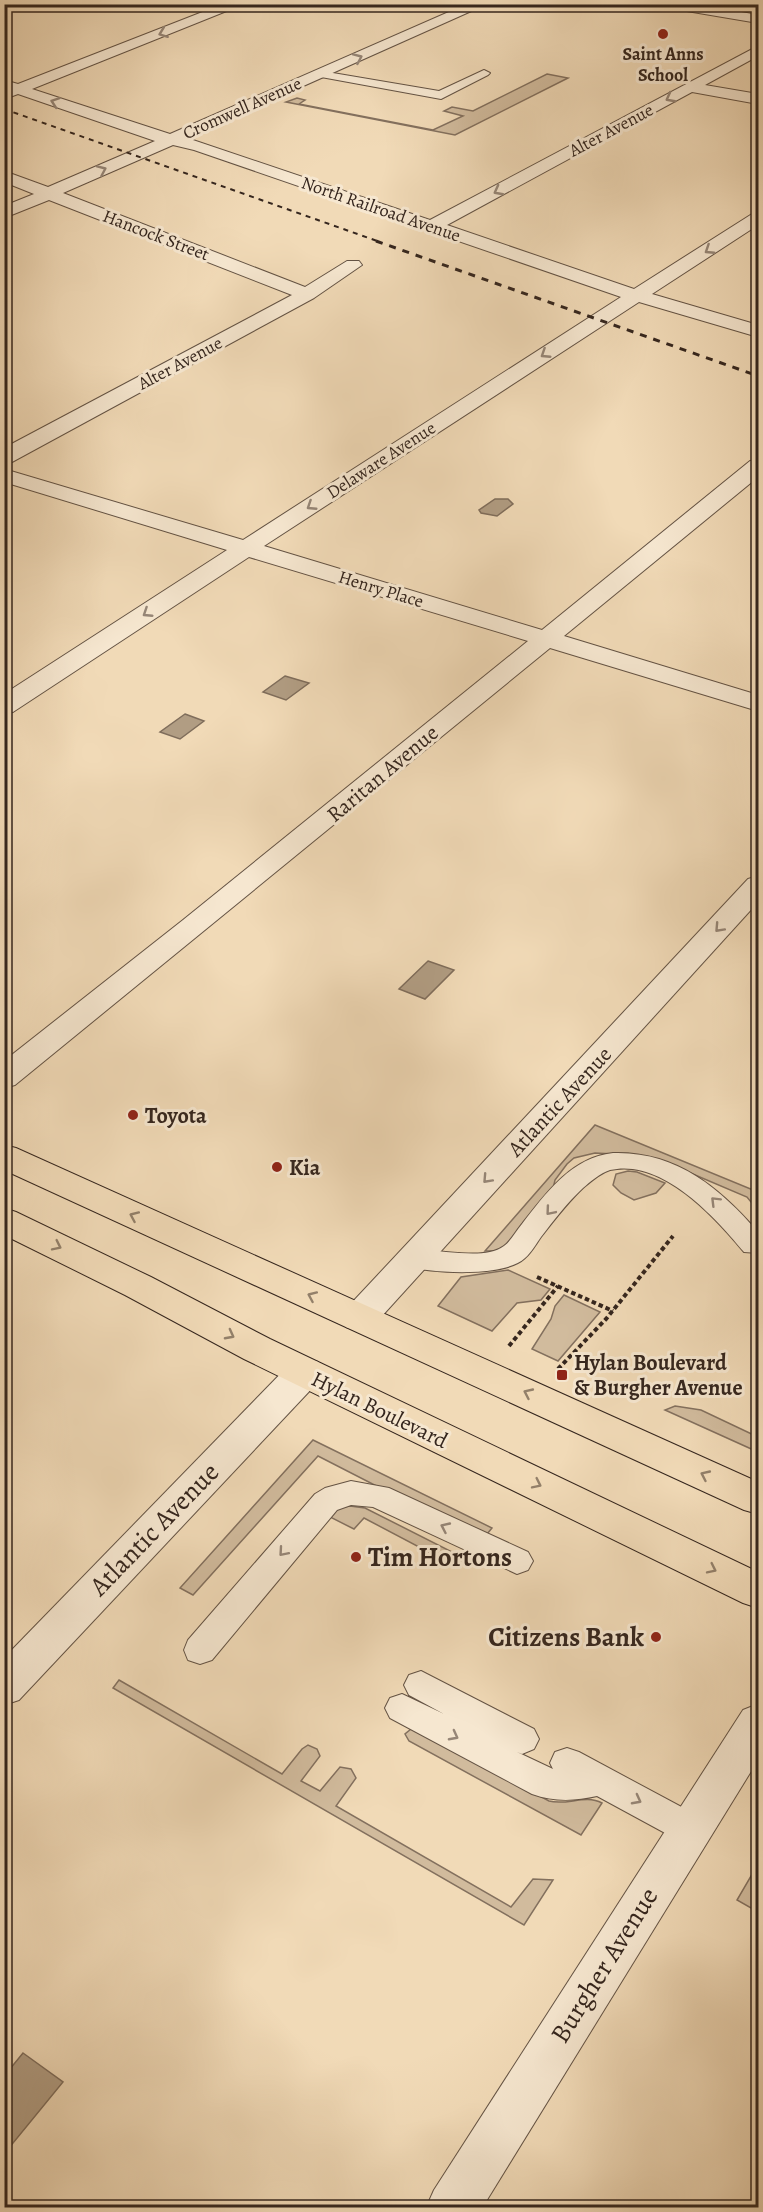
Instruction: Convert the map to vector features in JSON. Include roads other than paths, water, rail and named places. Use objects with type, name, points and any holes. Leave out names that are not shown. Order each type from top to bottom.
[{"type":"main road","points":[[4,1156],[759,1499]]},
{"type":"main road","name":"Hylan Boulevard","points":[[4,1220],[305,1372],[759,1591]]},
{"type":"street","points":[[9,89],[237,4]]},
{"type":"street","name":"Cromwell Avenue","points":[[4,213],[480,4]]},
{"type":"street","points":[[669,4],[759,19]]},
{"type":"street","name":"Alter Avenue","points":[[432,226],[759,51]]},
{"type":"street","points":[[690,87],[759,99]]},
{"type":"street","name":"North Railroad Avenue","points":[[9,89],[171,140],[199,146],[637,295],[759,331]]},
{"type":"street","name":"Hancock Street","points":[[4,176],[307,294]]},
{"type":"street","name":"Delaware Avenue","points":[[4,706],[759,218]]},
{"type":"street","name":"Alter Avenue","points":[[4,457],[307,294],[353,265]]},
{"type":"street","name":"Raritan Avenue","points":[[4,1078],[155,960],[545,638],[759,466]]},
{"type":"street","name":"Henry Place","points":[[4,475],[759,703]]},
{"type":"street","name":"Atlantic Avenue","points":[[359,1318],[759,885]]},
{"type":"street","name":"Atlantic Avenue","points":[[4,1687],[305,1372]]},
{"type":"street","name":"Burgher Avenue","points":[[452,2208],[759,1723]]},
{"type":"lane","points":[[321,74],[441,95],[484,73]]},
{"type":"lane","points":[[414,1259],[486,1261],[505,1257],[514,1252],[585,1173],[607,1162],[652,1166],[683,1178],[708,1194],[754,1245]]},
{"type":"lane","points":[[200,1650],[326,1502],[336,1496],[351,1493],[378,1496],[517,1561]]},
{"type":"lane","points":[[522,1739],[411,1697],[544,1784],[575,1785],[599,1781]]},
{"type":"lane","points":[[567,1763],[690,1829]]},
{"type":"railway","points":[[4,109],[380,242]]},
{"type":"railway","points":[[376,241],[758,376]]},
{"type":"place","name":"Saint Anns School","points":[[663,34]]},
{"type":"place","name":"Toyota","points":[[133,1115]]},
{"type":"place","name":"Kia","points":[[277,1167]]},
{"type":"place","name":"Hylan Boulevard & Burgher Avenue","points":[[562,1375]]},
{"type":"place","name":"Tim Hortons","points":[[356,1557]]},
{"type":"place","name":"Citizens Bank","points":[[656,1637]]}]
